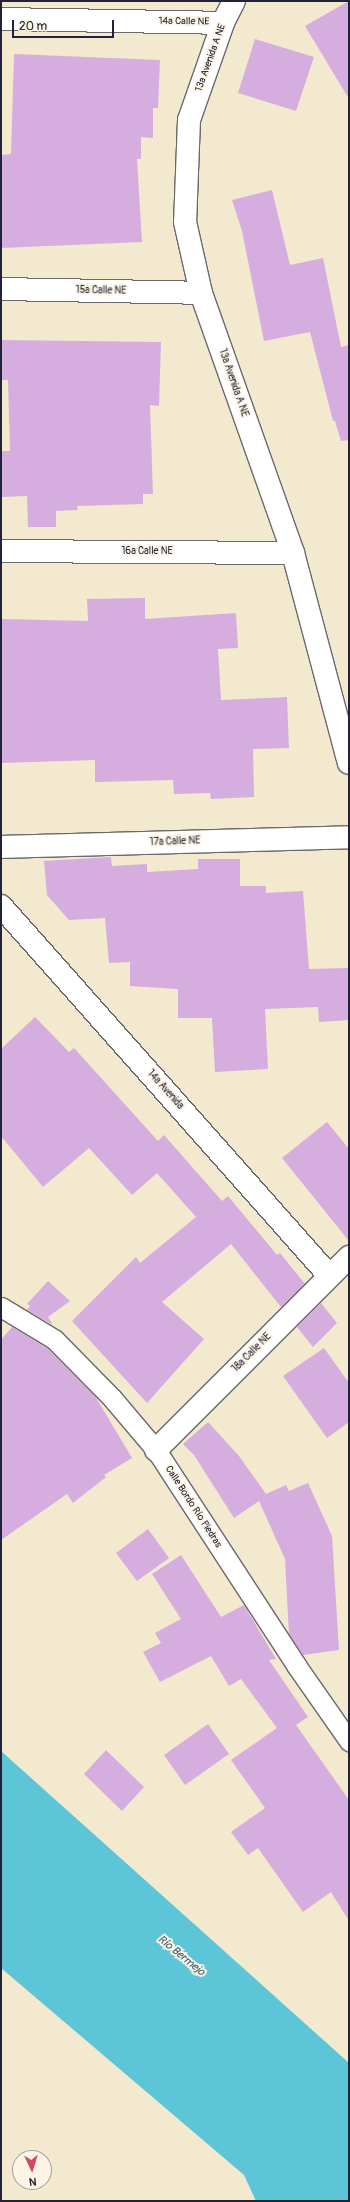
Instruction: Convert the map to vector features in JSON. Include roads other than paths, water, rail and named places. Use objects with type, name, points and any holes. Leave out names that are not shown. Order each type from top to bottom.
[{"type":"street","name":"13a Avenida A NE","points":[[234,1],[223,23],[189,120],[185,222],[201,293],[293,553],[349,764]]},
{"type":"street","name":"14a Calle NE","points":[[1,19],[223,23]]},
{"type":"street","name":"15a Calle NE","points":[[1,289],[201,293]]},
{"type":"street","name":"16a Calle NE","points":[[1,551],[293,553]]},
{"type":"street","name":"17a Calle NE","points":[[1,847],[349,837]]},
{"type":"street","name":"14a Avenida","points":[[1,906],[330,1275]]},
{"type":"street","name":"18a Calle NE","points":[[156,1450],[349,1257]]},
{"type":"lane","name":"Calle Bordo Río Piedras","points":[[1,1307],[54,1339],[112,1398],[156,1450],[296,1666],[349,1740]]},
{"type":"water","name":"Río Bermejo","points":[[1,1751],[349,2063],[349,2201],[256,2201],[244,2175],[1,1968]]}]
